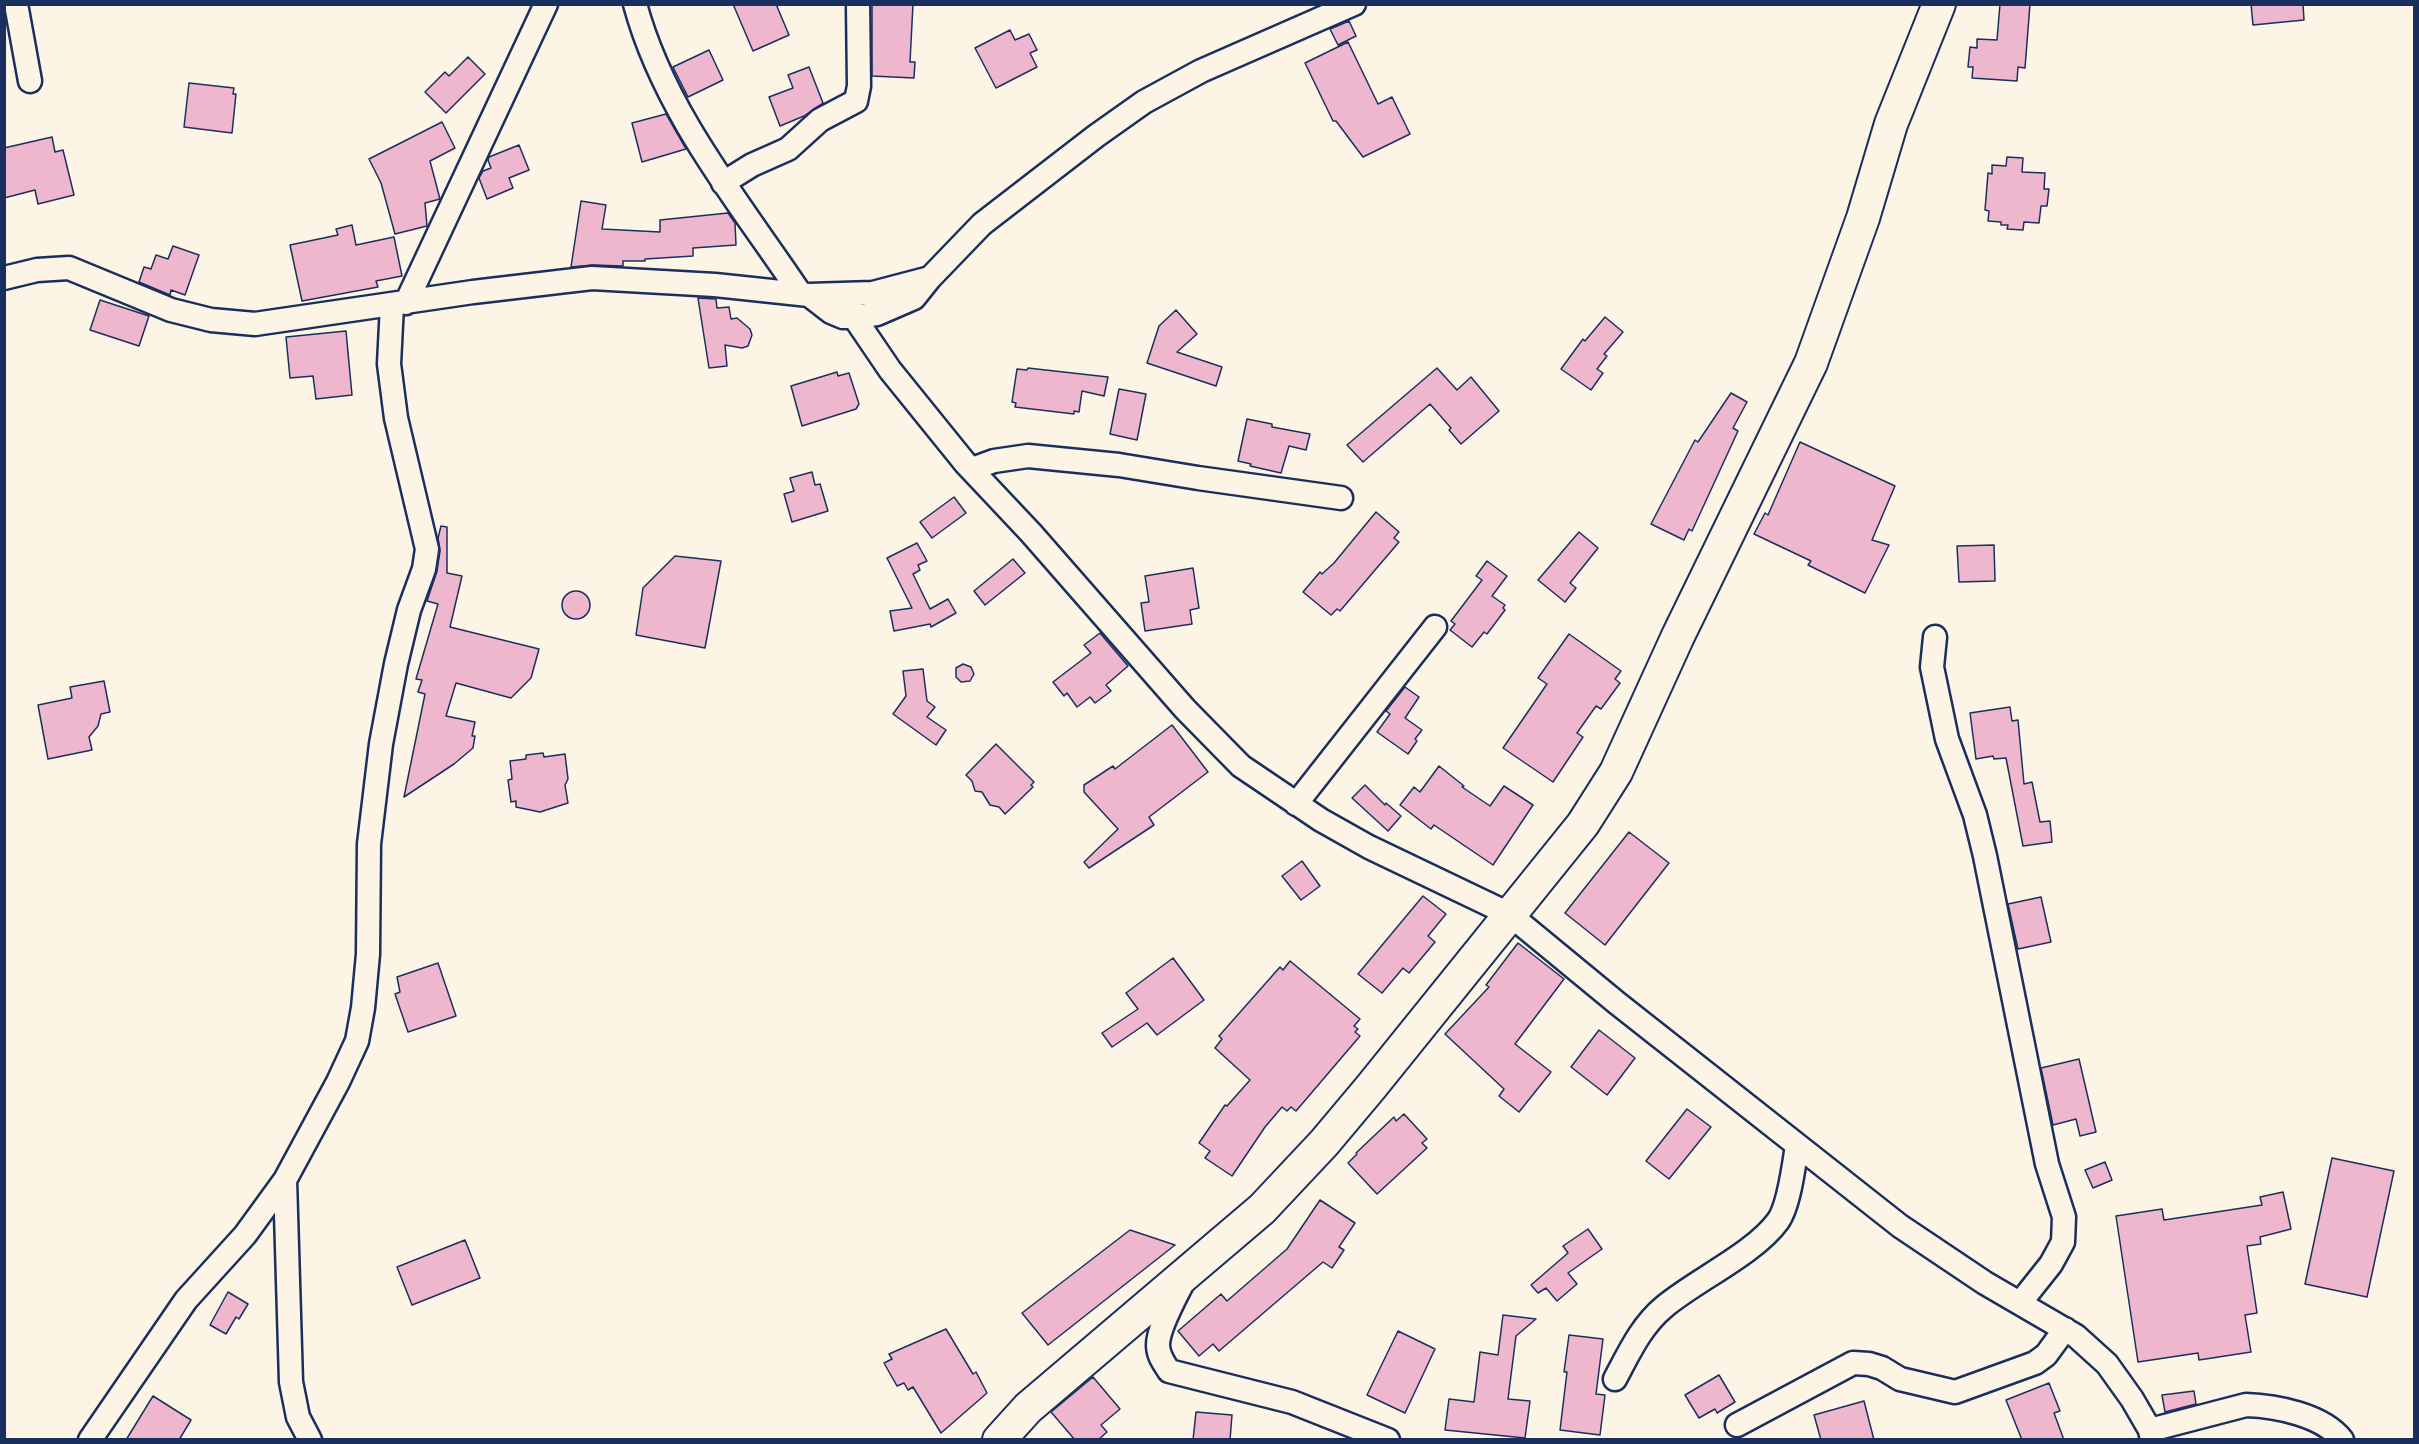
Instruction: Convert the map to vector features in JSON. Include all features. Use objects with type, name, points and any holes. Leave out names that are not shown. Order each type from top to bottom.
[{"type":"main road","points":[[999,1440],[1028,1408],[1113,1334],[1186,1276],[1262,1209],[1324,1143],[1582,824],[1616,772],[1678,636],[1811,363],[1863,218],[1891,124],[1939,4]]},
{"type":"street","points":[[16,4],[30,81]]},
{"type":"street","points":[[90,1440],[186,1300],[245,1235],[285,1180],[338,1082],[357,1041],[363,1008],[368,954],[369,844],[381,744],[398,653],[409,610],[424,569],[427,549],[396,418],[389,364],[399,304],[546,4]]},
{"type":"street","points":[[723,183],[752,165],[788,149],[820,120],[856,101],[859,86],[858,4]]},
{"type":"street","points":[[640,7],[645,39],[667,88],[723,183],[804,294],[831,312],[843,317],[854,317],[877,314],[914,298],[982,224],[1144,102],[1201,71],[1354,4]]},
{"type":"street","points":[[4,278],[37,270],[69,268],[171,310],[211,320],[255,324],[473,292],[592,278],[714,285],[804,294],[873,293],[892,290],[930,278]]},
{"type":"street","points":[[847,294],[854,317],[907,393],[1185,709],[1241,766],[1296,804],[1369,847],[1509,914],[1797,1145],[1943,1256],[2076,1336],[2107,1364],[2132,1399],[2151,1435],[2246,1405],[2262,1406],[2318,1420],[2336,1432],[2342,1440]]},
{"type":"street","points":[[972,469],[994,461],[1028,456],[1119,465],[1341,498]]},
{"type":"street","points":[[1296,804],[1435,627]]},
{"type":"street","points":[[1935,637],[1932,667],[1947,739],[1975,815],[2048,1164],[2064,1217],[2063,1242],[2050,1264],[2020,1303]]},
{"type":"street","points":[[1616,1379],[1639,1335],[1663,1308],[1753,1245],[1779,1220],[1790,1186],[1797,1145]]},
{"type":"street","points":[[285,1180],[291,1382],[298,1417],[310,1440]]},
{"type":"street","points":[[1186,1276],[1161,1331],[1158,1345],[1161,1358],[1169,1371],[1292,1402],[1388,1440]]},
{"type":"street","points":[[1737,1425],[1853,1363],[1869,1364],[1882,1368],[1900,1379],[1955,1392],[2035,1363],[2046,1355],[2065,1329]]},
{"type":"building","points":[[733,4],[776,4],[789,35],[753,51]]},
{"type":"building","points":[[872,4],[913,4],[910,62],[915,62],[914,78],[872,76]]},
{"type":"building","points":[[2000,4],[2030,4],[2025,68],[2018,67],[2017,81],[1972,78],[1973,67],[1968,67],[1970,47],[1977,48],[1977,39],[1997,40]]},
{"type":"building","points":[[2251,4],[2303,4],[2304,20],[2253,25]]},
{"type":"building","points":[[1349,21],[1356,36],[1338,45],[1330,29]]},
{"type":"building","points":[[1010,30],[1015,40],[1029,34],[1037,50],[1030,53],[1037,67],[996,88],[975,48]]},
{"type":"building","points":[[1348,42],[1378,104],[1392,97],[1410,134],[1363,157],[1336,121],[1333,121],[1305,63]]},
{"type":"building","points":[[709,50],[723,80],[688,97],[673,67]]},
{"type":"building","points":[[468,57],[485,74],[446,113],[425,92],[445,72],[449,76]]},
{"type":"building","points":[[809,67],[823,103],[804,116],[780,126],[769,97],[793,88],[788,75]]},
{"type":"building","points":[[189,83],[234,88],[233,94],[236,94],[232,133],[184,127]]},
{"type":"building","points":[[666,114],[686,149],[642,162],[632,123]]},
{"type":"building","points":[[442,122],[455,148],[430,161],[440,199],[425,203],[427,226],[395,234],[381,183],[369,159]]},
{"type":"building","points":[[52,137],[55,152],[63,150],[74,195],[38,204],[35,190],[4,198],[4,148]]},
{"type":"building","points":[[519,145],[529,170],[509,178],[513,188],[487,199],[479,178],[483,171],[491,168],[489,157]]},
{"type":"building","points":[[2007,157],[2023,158],[2022,172],[2045,173],[2044,189],[2049,189],[2047,206],[2041,206],[2039,223],[2024,222],[2023,230],[2007,229],[2008,225],[2001,225],[2001,222],[1988,221],[1989,211],[1985,210],[1988,173],[1992,174],[1992,165],[2006,166]]},
{"type":"building","points":[[581,201],[606,205],[602,229],[660,232],[660,220],[728,213],[735,223],[736,245],[693,248],[693,256],[623,261],[623,266],[571,267]]},
{"type":"building","points":[[352,225],[356,245],[394,237],[402,276],[376,281],[378,287],[302,301],[290,245],[338,235],[336,229]]},
{"type":"building","points":[[173,246],[199,255],[185,295],[171,290],[170,295],[139,282],[144,267],[151,269],[156,255],[168,259]]},
{"type":"building","points":[[698,298],[716,299],[717,308],[729,307],[731,319],[737,318],[750,329],[752,335],[748,346],[742,348],[725,345],[727,366],[709,368]]},
{"type":"building","points":[[100,300],[149,316],[139,346],[90,330]]},
{"type":"building","points":[[1176,310],[1197,334],[1177,352],[1222,367],[1216,386],[1147,363],[1159,326]]},
{"type":"building","points":[[1605,317],[1623,332],[1604,354],[1607,356],[1597,369],[1603,373],[1591,390],[1561,369],[1583,339],[1585,341]]},
{"type":"building","points":[[346,331],[352,395],[316,399],[313,376],[290,378],[286,337]]},
{"type":"building","points":[[1028,368],[1108,377],[1104,396],[1082,391],[1079,412],[1074,411],[1074,414],[1015,407],[1016,403],[1012,402],[1017,369],[1027,370]]},
{"type":"building","points":[[1437,368],[1457,390],[1471,377],[1499,411],[1461,444],[1449,430],[1451,428],[1430,404],[1363,462],[1347,445]]},
{"type":"building","points":[[837,372],[838,376],[849,373],[859,404],[856,409],[802,426],[791,386]]},
{"type":"building","points":[[1119,389],[1146,394],[1137,440],[1110,434]]},
{"type":"building","points":[[1731,393],[1747,402],[1733,428],[1738,431],[1692,531],[1689,529],[1684,540],[1651,524],[1695,440],[1698,442]]},
{"type":"building","points":[[1247,419],[1272,424],[1272,427],[1310,434],[1306,450],[1289,446],[1281,473],[1238,461]]},
{"type":"building","points":[[1800,442],[1895,486],[1872,540],[1889,545],[1865,593],[1808,565],[1811,561],[1754,534],[1765,513],[1768,515]]},
{"type":"building","points":[[812,472],[815,485],[820,484],[828,511],[792,522],[784,494],[794,491],[790,478]]},
{"type":"building","points":[[954,497],[966,513],[932,538],[920,522]]},
{"type":"building","points":[[1376,512],[1399,532],[1394,538],[1399,542],[1340,611],[1337,609],[1331,615],[1303,592],[1320,572],[1322,574],[1334,563]]},
{"type":"building","points":[[441,526],[447,527],[447,573],[462,576],[450,627],[539,649],[531,678],[511,698],[456,683],[446,716],[475,722],[472,736],[475,736],[473,748],[454,764],[404,797],[425,694],[418,692],[422,680],[416,679],[438,604],[427,601],[437,571],[440,551],[438,538]]},
{"type":"building","points":[[1579,532],[1598,548],[1570,583],[1576,588],[1565,602],[1538,580]]},
{"type":"building","points":[[917,543],[927,561],[918,565],[920,570],[913,574],[930,609],[948,599],[956,613],[931,627],[930,624],[894,631],[890,611],[912,608],[887,558]]},
{"type":"building","points":[[1994,545],[1995,581],[1959,582],[1957,546]]},
{"type":"building","points":[[675,556],[721,561],[705,648],[636,635],[643,588]]},
{"type":"building","points":[[1013,559],[1025,573],[985,605],[974,591]]},
{"type":"building","points":[[1487,561],[1507,576],[1492,596],[1505,605],[1503,608],[1505,610],[1487,634],[1484,632],[1472,647],[1450,630],[1455,624],[1451,621],[1482,580],[1476,576]]},
{"type":"building","points":[[1193,568],[1199,608],[1190,610],[1192,624],[1145,631],[1141,603],[1149,602],[1145,576]]},
{"type":"building","points":[[576,591],[586,595],[590,605],[586,615],[576,619],[566,615],[562,605],[566,595]]},
{"type":"building","points":[[1100,633],[1128,666],[1106,685],[1111,691],[1095,703],[1090,697],[1077,707],[1067,693],[1064,696],[1053,682],[1091,653],[1084,645]]},
{"type":"building","points":[[1569,634],[1621,671],[1615,679],[1620,683],[1601,709],[1596,706],[1577,733],[1583,737],[1553,782],[1503,748],[1547,684],[1538,678]]},
{"type":"building","points":[[963,664],[971,667],[974,674],[970,681],[961,682],[956,677],[956,668]]},
{"type":"building","points":[[923,669],[927,701],[935,707],[927,717],[946,730],[936,745],[893,714],[906,696],[903,671]]},
{"type":"building","points":[[104,681],[110,712],[101,714],[98,726],[89,737],[92,750],[48,759],[38,705],[72,698],[70,687]]},
{"type":"building","points":[[1405,687],[1419,697],[1405,718],[1422,730],[1408,754],[1377,732],[1390,714],[1386,711]]},
{"type":"building","points":[[2010,707],[2012,721],[2018,720],[2024,784],[2032,782],[2040,822],[2050,821],[2052,842],[2023,846],[2006,758],[1994,759],[1993,756],[1976,759],[1970,713]]},
{"type":"building","points":[[1172,725],[1208,772],[1149,817],[1154,825],[1089,868],[1084,862],[1118,829],[1084,792],[1084,785],[1113,766],[1115,769]]},
{"type":"building","points":[[996,744],[1034,782],[1031,785],[1033,787],[1005,814],[999,807],[990,805],[982,792],[975,791],[972,781],[966,775]]},
{"type":"building","points":[[543,753],[544,757],[565,754],[568,779],[565,785],[568,803],[540,812],[516,807],[516,801],[511,802],[508,780],[512,779],[510,761],[526,759],[526,755]]},
{"type":"building","points":[[1439,766],[1464,786],[1462,787],[1490,806],[1504,786],[1533,805],[1493,865],[1434,825],[1431,829],[1400,805],[1414,787],[1420,792]]},
{"type":"building","points":[[1365,785],[1385,805],[1386,803],[1401,816],[1388,831],[1352,798]]},
{"type":"building","points":[[1629,832],[1669,863],[1605,945],[1565,913]]},
{"type":"building","points":[[1302,861],[1320,886],[1301,900],[1282,876]]},
{"type":"building","points":[[1423,896],[1446,914],[1428,936],[1435,942],[1409,973],[1403,968],[1382,993],[1358,974]]},
{"type":"building","points":[[2041,897],[2051,942],[2018,949],[2008,904]]},
{"type":"building","points":[[1518,943],[1564,979],[1515,1044],[1551,1072],[1519,1112],[1499,1096],[1504,1089],[1445,1034],[1489,987],[1486,985]]},
{"type":"building","points":[[1173,958],[1204,1000],[1157,1035],[1147,1023],[1112,1047],[1102,1033],[1138,1009],[1126,993]]},
{"type":"building","points":[[1290,961],[1360,1019],[1354,1026],[1358,1029],[1355,1032],[1360,1036],[1296,1111],[1291,1107],[1287,1111],[1282,1107],[1265,1127],[1232,1176],[1205,1158],[1210,1151],[1199,1143],[1225,1105],[1227,1106],[1250,1080],[1215,1048],[1222,1039],[1219,1036],[1280,967],[1283,970]]},
{"type":"building","points":[[438,963],[456,1016],[408,1032],[395,994],[400,992],[397,977]]},
{"type":"building","points":[[1599,1030],[1635,1058],[1607,1095],[1571,1067]]},
{"type":"building","points":[[2079,1059],[2096,1132],[2080,1136],[2076,1119],[2053,1125],[2041,1068]]},
{"type":"building","points":[[1687,1109],[1711,1127],[1669,1179],[1646,1161]]},
{"type":"building","points":[[1404,1114],[1427,1139],[1422,1143],[1427,1148],[1377,1194],[1348,1163],[1394,1117],[1396,1121]]},
{"type":"building","points":[[2332,1158],[2394,1171],[2367,1297],[2305,1284]]},
{"type":"building","points":[[2105,1162],[2112,1180],[2093,1188],[2085,1170]]},
{"type":"building","points":[[2283,1192],[2291,1229],[2260,1237],[2261,1244],[2247,1246],[2257,1313],[2245,1315],[2251,1352],[2199,1360],[2198,1353],[2138,1362],[2116,1216],[2162,1209],[2164,1220],[2262,1205],[2260,1197]]},
{"type":"building","points":[[1320,1200],[1355,1223],[1339,1247],[1344,1250],[1332,1268],[1323,1262],[1219,1351],[1213,1344],[1199,1356],[1178,1331],[1221,1294],[1227,1301],[1287,1249]]},
{"type":"building","points":[[1588,1229],[1602,1249],[1568,1273],[1577,1284],[1557,1301],[1546,1288],[1538,1293],[1531,1285],[1568,1253],[1563,1246]]},
{"type":"building","points":[[1130,1230],[1175,1245],[1048,1345],[1022,1313]]},
{"type":"building","points":[[465,1240],[480,1278],[412,1305],[397,1267]]},
{"type":"building","points":[[228,1292],[248,1304],[239,1319],[236,1317],[226,1334],[210,1325]]},
{"type":"building","points":[[1503,1315],[1536,1319],[1516,1336],[1508,1399],[1530,1401],[1525,1438],[1445,1430],[1449,1399],[1474,1402],[1480,1352],[1498,1355]]},
{"type":"building","points":[[946,1329],[973,1374],[976,1372],[987,1393],[941,1433],[913,1387],[908,1390],[904,1383],[897,1386],[884,1363],[892,1359],[889,1354]]},
{"type":"building","points":[[1398,1331],[1435,1349],[1405,1413],[1367,1395]]},
{"type":"building","points":[[1569,1335],[1603,1339],[1596,1394],[1605,1395],[1600,1435],[1560,1430]]},
{"type":"building","points":[[1719,1375],[1735,1402],[1717,1413],[1715,1409],[1699,1418],[1685,1395]]},
{"type":"building","points":[[1093,1377],[1120,1409],[1101,1425],[1107,1432],[1098,1440],[1075,1440],[1051,1412]]},
{"type":"building","points":[[2049,1383],[2060,1411],[2054,1413],[2064,1440],[2022,1440],[2006,1400]]},
{"type":"building","points":[[2194,1391],[2196,1404],[2165,1412],[2162,1395]]},
{"type":"building","points":[[153,1396],[191,1420],[179,1440],[126,1440]]},
{"type":"building","points":[[1864,1401],[1874,1440],[1821,1440],[1814,1415]]},
{"type":"building","points":[[1196,1412],[1232,1415],[1230,1440],[1193,1440]]}]
